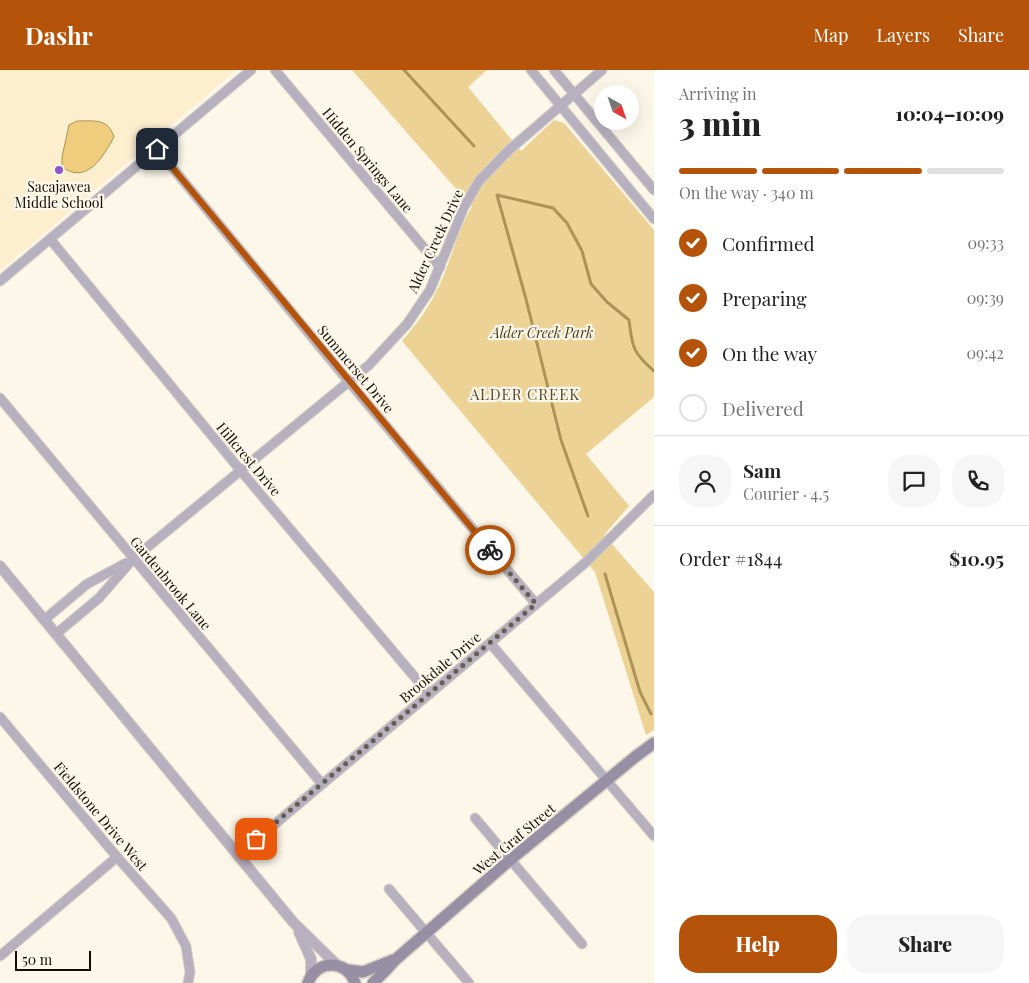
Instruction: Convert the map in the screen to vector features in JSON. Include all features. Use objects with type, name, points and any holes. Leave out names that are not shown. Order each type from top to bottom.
[{"type":"main road","name":"West Graf Street","points":[[373,983],[394,960],[510,860],[654,743]]},
{"type":"main road","name":"West Graf Street","points":[[348,970],[363,972],[394,960]]},
{"type":"main road","points":[[309,979],[314,971],[325,965],[337,965],[348,970],[355,983]]},
{"type":"street","points":[[0,281],[251,70]]},
{"type":"street","name":"Hidden Springs Lane","points":[[275,70],[440,267]]},
{"type":"street","points":[[531,70],[654,219]]},
{"type":"street","points":[[554,70],[654,190]]},
{"type":"street","name":"Alder Creek Drive","points":[[56,634],[99,598],[133,560],[369,365],[407,324],[430,290],[464,207],[479,181],[510,150],[602,70]]},
{"type":"street","name":"Summerset Drive","points":[[157,149],[349,382],[536,604]]},
{"type":"street","name":"Hillcrest Drive","points":[[50,240],[429,694]]},
{"type":"street","name":"Gardenbrook Lane","points":[[0,398],[133,560],[322,784]]},
{"type":"street","name":"Brookdale Drive","points":[[238,855],[591,557],[654,495]]},
{"type":"street","name":"Alder Creek Drive","points":[[44,620],[87,584],[133,560]]},
{"type":"street","points":[[0,566],[293,922],[337,965]]},
{"type":"street","points":[[490,643],[654,836]]},
{"type":"street","name":"Fieldstone Drive West","points":[[2,723],[117,858],[171,918],[186,946],[190,972],[188,983]]},
{"type":"street","points":[[475,818],[582,944]]},
{"type":"street","points":[[0,956],[117,858]]},
{"type":"street","points":[[390,889],[469,983]]},
{"type":"street","points":[[293,922],[308,950],[312,967],[309,979]]},
{"type":"shaded area","name":"Sacajawea Middle School","points":[[0,70],[236,70],[0,271]]},
{"type":"shaded area","points":[[77,121],[100,122],[108,126],[114,137],[99,160],[87,171],[79,173],[71,172],[62,167],[62,157],[69,125]]},
{"type":"green space","name":"Alder Creek Park","points":[[352,70],[487,70],[468,87],[521,151],[554,120],[564,123],[654,230],[654,397],[586,454],[629,506],[604,535],[654,592],[654,730],[646,735],[595,572],[402,341],[421,317],[442,280],[466,217],[472,207]]},
{"type":"waterway","points":[[404,70],[474,146]]},
{"type":"waterway","points":[[588,516],[561,440],[526,299],[497,195],[553,208],[567,223],[582,251],[591,284],[607,302],[629,320],[635,349],[654,371]]},
{"type":"waterway","points":[[605,574],[640,692],[651,714]]},
{"type":"way so far","points":[[256,839],[536,604],[490,550]]},
{"type":"place","name":"Sacajawea Middle School","points":[[59,170]]},
{"type":"district","name":"ALDER CREEK","points":[[525,394]]},
{"type":"route","points":[[157,149],[490,550]]}]
